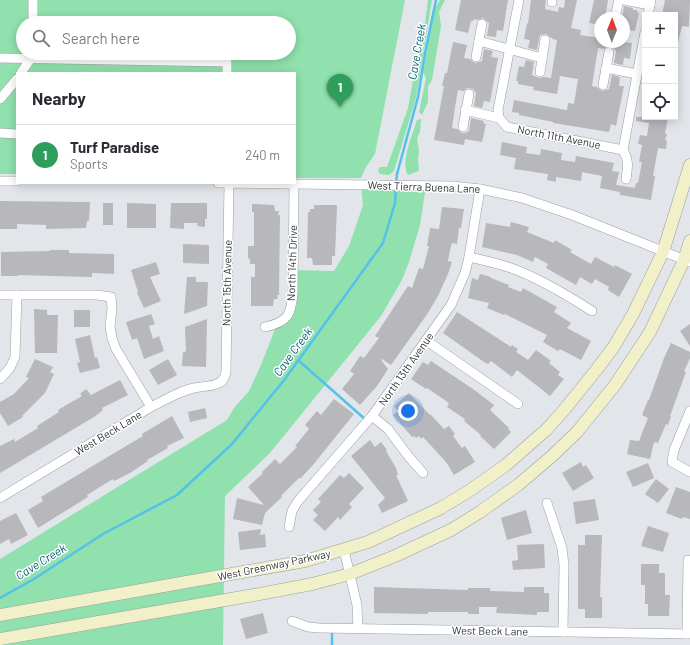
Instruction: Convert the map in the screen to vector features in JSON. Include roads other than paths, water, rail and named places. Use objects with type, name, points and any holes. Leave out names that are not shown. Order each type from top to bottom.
[{"type":"main road","name":"West Greenway Parkway","points":[[0,615],[305,561],[344,550],[384,536],[441,508],[468,491],[506,465],[547,429],[584,387],[613,348],[633,314],[663,252],[690,165]]},
{"type":"main road","points":[[0,639],[312,584],[350,574],[395,556],[457,526],[480,512],[518,485],[577,432],[615,385],[654,324],[687,261],[690,241]]},
{"type":"street","points":[[33,0],[33,16]]},
{"type":"street","points":[[499,118],[498,110],[519,0]]},
{"type":"street","points":[[616,12],[619,0]]},
{"type":"street","points":[[624,0],[650,3]]},
{"type":"street","points":[[476,57],[482,24]]},
{"type":"street","points":[[540,72],[545,40]]},
{"type":"street","points":[[479,41],[542,58]]},
{"type":"street","points":[[626,178],[628,167],[627,158],[623,150],[642,48]]},
{"type":"street","points":[[603,85],[609,52]]},
{"type":"street","points":[[0,58],[16,57]]},
{"type":"street","points":[[22,72],[29,60]]},
{"type":"street","points":[[162,60],[227,62],[227,72]]},
{"type":"street","points":[[606,68],[637,74]]},
{"type":"street","points":[[0,99],[16,81]]},
{"type":"street","points":[[462,127],[469,94]]},
{"type":"street","name":"North 11th Avenue","points":[[465,110],[499,118],[507,127],[623,150]]},
{"type":"street","points":[[0,134],[16,134]]},
{"type":"street","points":[[0,181],[16,181]]},
{"type":"street","name":"North 15th Avenue","points":[[221,382],[226,372],[229,184]]},
{"type":"street","name":"West Tierra Buena Lane","points":[[294,184],[453,186],[480,189],[535,202],[572,215],[687,261]]},
{"type":"street","name":"North 14th Drive","points":[[265,327],[277,324],[288,317],[292,305],[294,184]]},
{"type":"street","name":"North 13th Avenue","points":[[289,527],[292,511],[298,501],[372,416],[427,341],[451,305],[465,273],[470,257],[480,189]]},
{"type":"street","points":[[470,257],[523,273],[592,311]]},
{"type":"street","points":[[0,295],[97,295],[111,297],[112,308],[110,327],[116,350],[150,407]]},
{"type":"street","points":[[0,379],[10,368],[15,357],[17,295]]},
{"type":"street","points":[[427,341],[518,404]]},
{"type":"street","name":"West Beck Lane","points":[[0,498],[150,407],[180,392],[212,386],[221,382]]},
{"type":"street","points":[[690,411],[674,450],[672,462],[690,472]]},
{"type":"street","points":[[372,416],[388,429],[423,473]]},
{"type":"street","points":[[547,503],[562,548],[564,565],[563,632]]},
{"type":"street","points":[[344,550],[357,605],[358,629]]},
{"type":"street","points":[[688,560],[689,634]]},
{"type":"street","name":"West Beck Lane","points":[[292,621],[308,627],[358,629],[689,634]]},
{"type":"waterway","name":"Cave Creek","points":[[396,183],[397,174],[418,97],[436,0]]},
{"type":"waterway","name":"Cave Creek","points":[[0,598],[34,579],[103,534],[177,495],[232,444],[285,379],[383,243],[395,203],[396,188]]},
{"type":"waterway","points":[[298,360],[366,420]]},
{"type":"waterway","points":[[332,631],[332,645]]},
{"type":"place","name":"Turf Paradise","points":[[340,107]]}]
